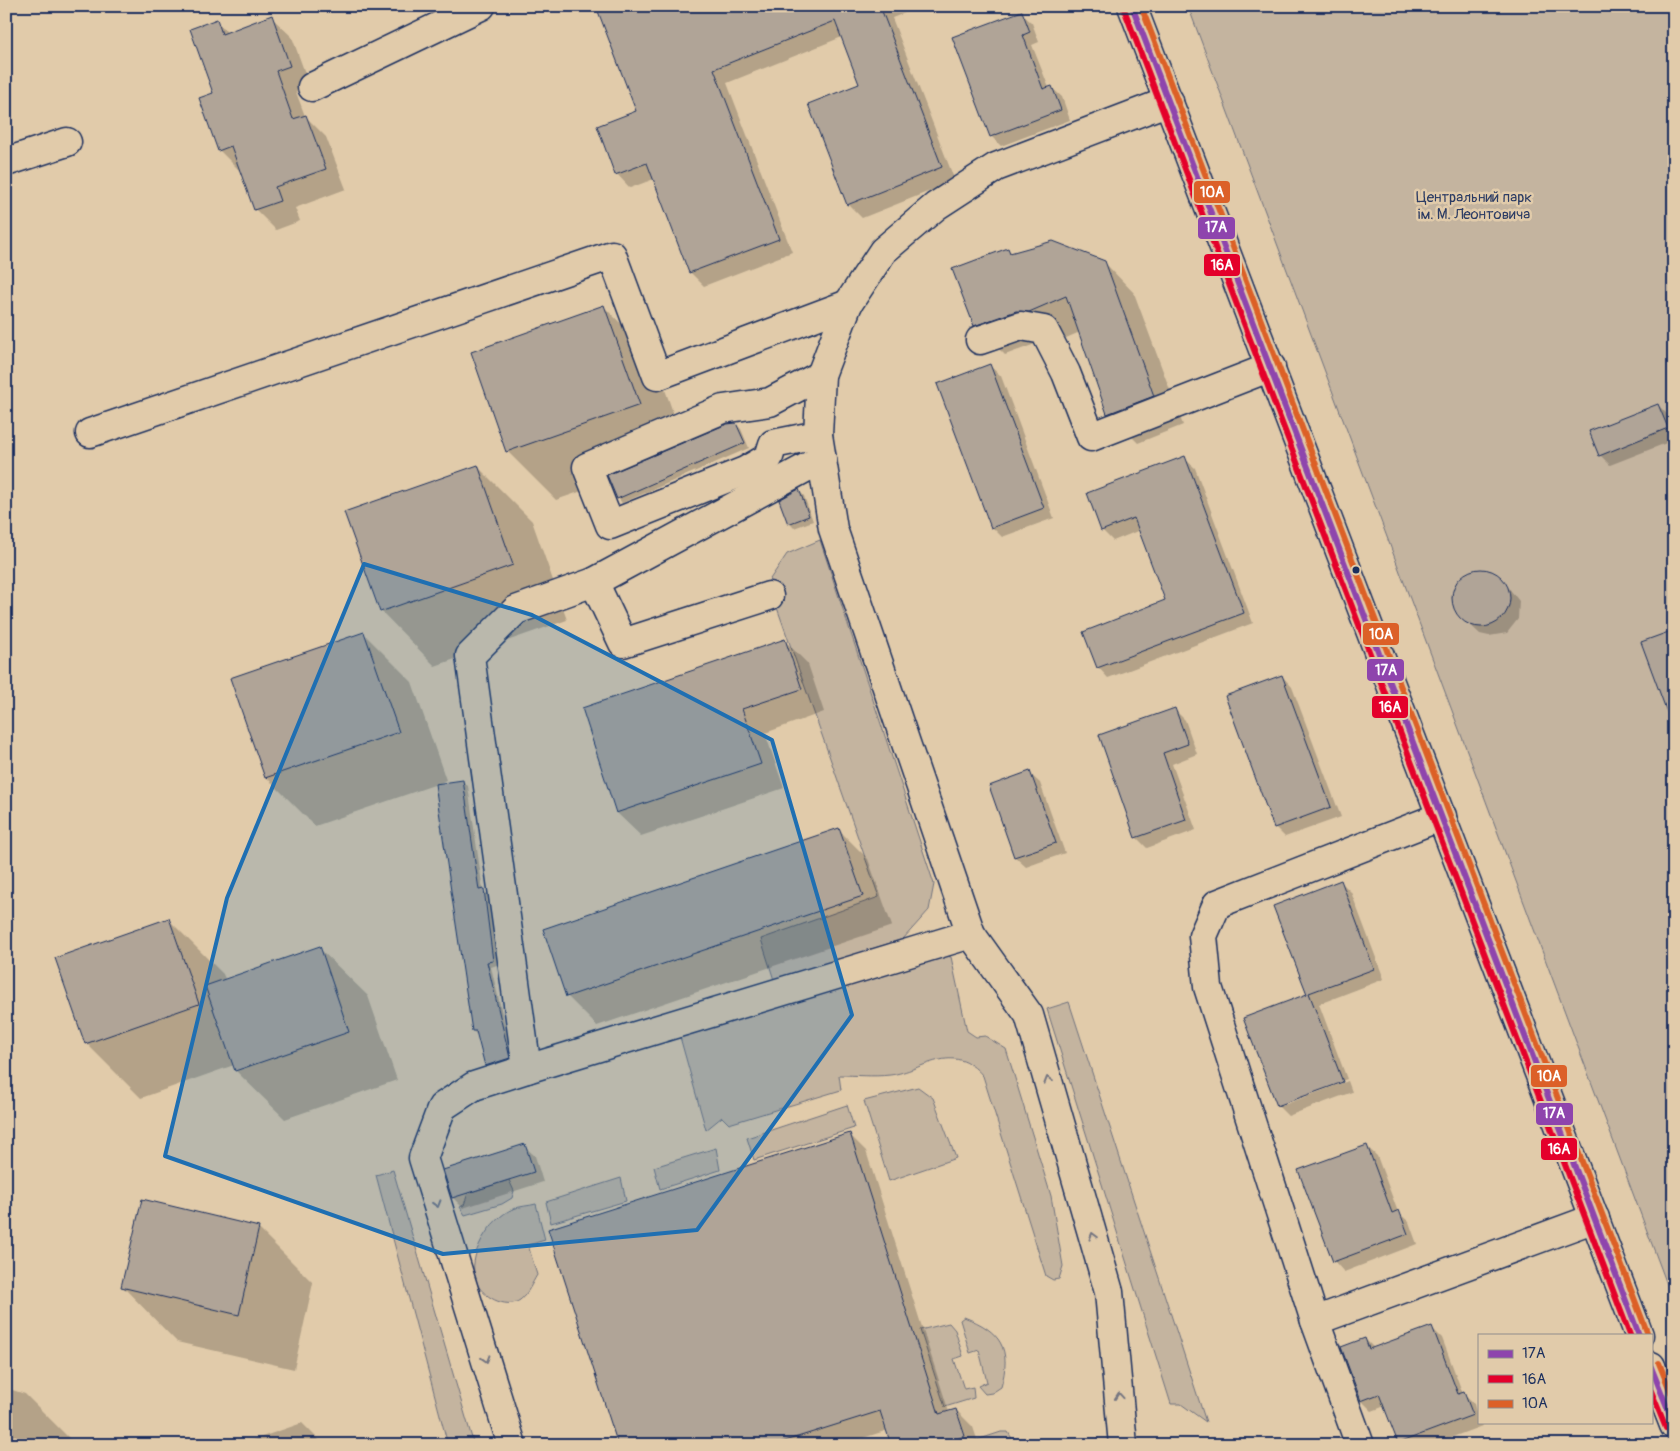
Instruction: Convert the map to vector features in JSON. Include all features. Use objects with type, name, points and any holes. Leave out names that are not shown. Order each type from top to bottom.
[{"type":"main road","points":[[312,87],[481,6]]},
{"type":"main road","points":[[1132,6],[1639,1334]]},
{"type":"main road","points":[[1123,1445],[1109,1292],[1029,1015],[971,934],[833,529],[820,447],[821,375],[848,304],[884,251],[936,206],[996,167],[1169,101]]},
{"type":"main road","points":[[6,162],[67,142]]},
{"type":"main road","points":[[90,433],[612,255],[657,376],[848,304]]},
{"type":"main road","points":[[980,340],[1021,326],[1044,330],[1066,373],[1091,437],[1271,368]]},
{"type":"main road","points":[[820,447],[773,444],[769,457],[745,471],[610,525],[587,467],[723,409],[770,402],[821,375]]},
{"type":"main road","points":[[526,1069],[470,656],[516,610],[594,582],[820,447]]},
{"type":"main road","points":[[594,582],[623,643],[769,596]]},
{"type":"main road","points":[[1360,1445],[1316,1322],[1208,987],[1203,936],[1217,904],[1442,816]]},
{"type":"main road","points":[[512,1445],[423,1158],[442,1107],[474,1086],[971,934]]},
{"type":"main road","points":[[1316,1322],[1595,1218]]},
{"type":"main road","points":[[1652,1369],[1674,1424]]},
{"type":"highlighted area","points":[[364,564],[532,615],[772,740],[852,1015],[697,1230],[443,1254],[165,1156],[227,898]]},
{"type":"green space","name":"Центральний парк ім. М. Леонтовича","points":[[1188,6],[1674,6],[1674,1303]]},
{"type":"green space","points":[[820,540],[934,884],[929,910],[903,939],[774,980],[761,939],[879,897],[768,582],[787,554]]},
{"type":"green space","points":[[925,950],[951,957],[967,1031],[976,1037],[985,1036],[1006,1049],[1051,1196],[1063,1266],[1059,1279],[1053,1280],[1046,1276],[983,1076],[972,1065],[960,1060],[949,1059],[938,1060],[890,1075],[839,1075],[841,1090],[729,1124],[722,1117],[706,1130],[680,1037]]},
{"type":"green space","points":[[1069,1002],[1206,1422],[1181,1404],[1171,1404],[1047,1009]]},
{"type":"green space","points":[[918,1087],[933,1098],[956,1158],[889,1181],[864,1101]]},
{"type":"green space","points":[[847,1105],[854,1128],[754,1160],[747,1138]]},
{"type":"green space","points":[[716,1148],[720,1170],[660,1189],[654,1167]]},
{"type":"green space","points":[[393,1170],[474,1445],[448,1445],[376,1175]]},
{"type":"green space","points":[[621,1178],[626,1201],[551,1223],[546,1202]]},
{"type":"green space","points":[[509,1180],[514,1191],[512,1198],[502,1204],[465,1215],[460,1207],[464,1205],[468,1193]]},
{"type":"green space","points":[[536,1204],[545,1240],[528,1245],[537,1275],[528,1292],[520,1300],[508,1303],[495,1300],[483,1292],[476,1281],[474,1260],[477,1250],[489,1229],[504,1214],[516,1208]]},
{"type":"green space","points":[[964,1317],[977,1322],[995,1335],[1004,1352],[1004,1374],[1001,1387],[992,1393],[985,1394],[978,1386],[987,1382],[979,1350],[970,1353],[960,1320]]},
{"type":"green space","points":[[949,1323],[955,1330],[963,1356],[954,1359],[964,1389],[973,1387],[974,1398],[945,1407],[920,1330]]},
{"type":"green space","points":[[1001,1432],[1008,1432],[1016,1445],[962,1445]]},
{"type":"building","points":[[596,6],[880,6],[942,167],[847,205],[808,104],[859,84],[835,21],[714,69],[779,239],[689,273],[647,163],[615,175],[597,126],[636,111]]},
{"type":"building","points":[[1022,11],[1030,32],[1023,35],[1043,89],[1052,86],[1061,110],[990,137],[952,37]]},
{"type":"building","points":[[272,15],[290,66],[276,71],[293,119],[306,115],[326,169],[275,187],[280,201],[254,210],[231,146],[218,151],[199,98],[213,93],[190,29],[217,19],[222,34]]},
{"type":"building","points":[[1053,241],[1105,261],[1154,396],[1107,414],[1066,296],[1029,312],[1016,311],[974,326],[952,269],[1008,248],[1010,253]]},
{"type":"building","points":[[604,305],[640,405],[506,452],[471,352]]},
{"type":"building","points":[[990,364],[1044,508],[991,528],[937,384]]},
{"type":"building","points":[[1658,404],[1668,428],[1599,456],[1589,431]]},
{"type":"building","points":[[736,423],[745,443],[617,499],[607,475],[727,424]]},
{"type":"building","points":[[1185,456],[1244,613],[1097,668],[1083,632],[1165,600],[1134,518],[1101,531],[1087,493]]},
{"type":"building","points":[[478,465],[513,565],[380,612],[344,512]]},
{"type":"building","points":[[799,489],[809,516],[788,524],[779,500]]},
{"type":"building","points":[[1481,569],[1497,574],[1505,582],[1510,598],[1505,614],[1497,622],[1481,627],[1465,622],[1457,614],[1452,598],[1457,582],[1465,574]]},
{"type":"building","points":[[1674,630],[1674,723],[1671,723],[1641,642]]},
{"type":"building","points":[[364,632],[399,732],[265,778],[230,678]]},
{"type":"building","points":[[785,639],[802,689],[742,709],[761,764],[616,813],[582,708]]},
{"type":"building","points":[[1282,675],[1331,807],[1274,828],[1225,696]]},
{"type":"building","points":[[1175,708],[1188,744],[1163,753],[1186,820],[1135,838],[1099,735]]},
{"type":"building","points":[[1030,771],[1056,843],[1014,857],[989,786]]},
{"type":"building","points":[[463,780],[479,890],[484,889],[493,961],[487,962],[510,1058],[485,1066],[476,1031],[472,1031],[435,784]]},
{"type":"building","points":[[839,828],[863,896],[566,997],[543,929]]},
{"type":"building","points":[[1341,880],[1374,969],[1309,993],[1343,1082],[1277,1106],[1243,1018],[1307,994],[1273,906]]},
{"type":"building","points":[[169,918],[199,1004],[85,1044],[55,958]]},
{"type":"building","points":[[320,946],[349,1032],[235,1071],[205,986]]},
{"type":"building","points":[[850,1133],[939,1414],[956,1409],[965,1436],[938,1445],[891,1445],[880,1411],[772,1445],[618,1445],[548,1229]]},
{"type":"building","points":[[525,1144],[534,1172],[452,1198],[443,1170]]},
{"type":"building","points":[[1367,1145],[1392,1213],[1399,1210],[1408,1234],[1333,1262],[1298,1170]]},
{"type":"building","points":[[142,1199],[259,1227],[239,1315],[121,1287]]},
{"type":"building","points":[[1432,1326],[1458,1394],[1464,1392],[1473,1415],[1398,1443],[1379,1394],[1361,1401],[1341,1347],[1365,1338],[1369,1349]]},
{"type":"transit line","name":"17А","points":[[1132,6],[1639,1334]]},
{"type":"transit line","name":"10А","points":[[1141,6],[1647,1332]]},
{"type":"transit line","name":"16А","points":[[1124,9],[1630,1334]]},
{"type":"transit line","name":"10А","points":[[1659,1363],[1674,1400]]},
{"type":"transit line","name":"17А","points":[[1652,1369],[1674,1424]]},
{"type":"transit line","name":"16А","points":[[1652,1393],[1666,1428]]}]
